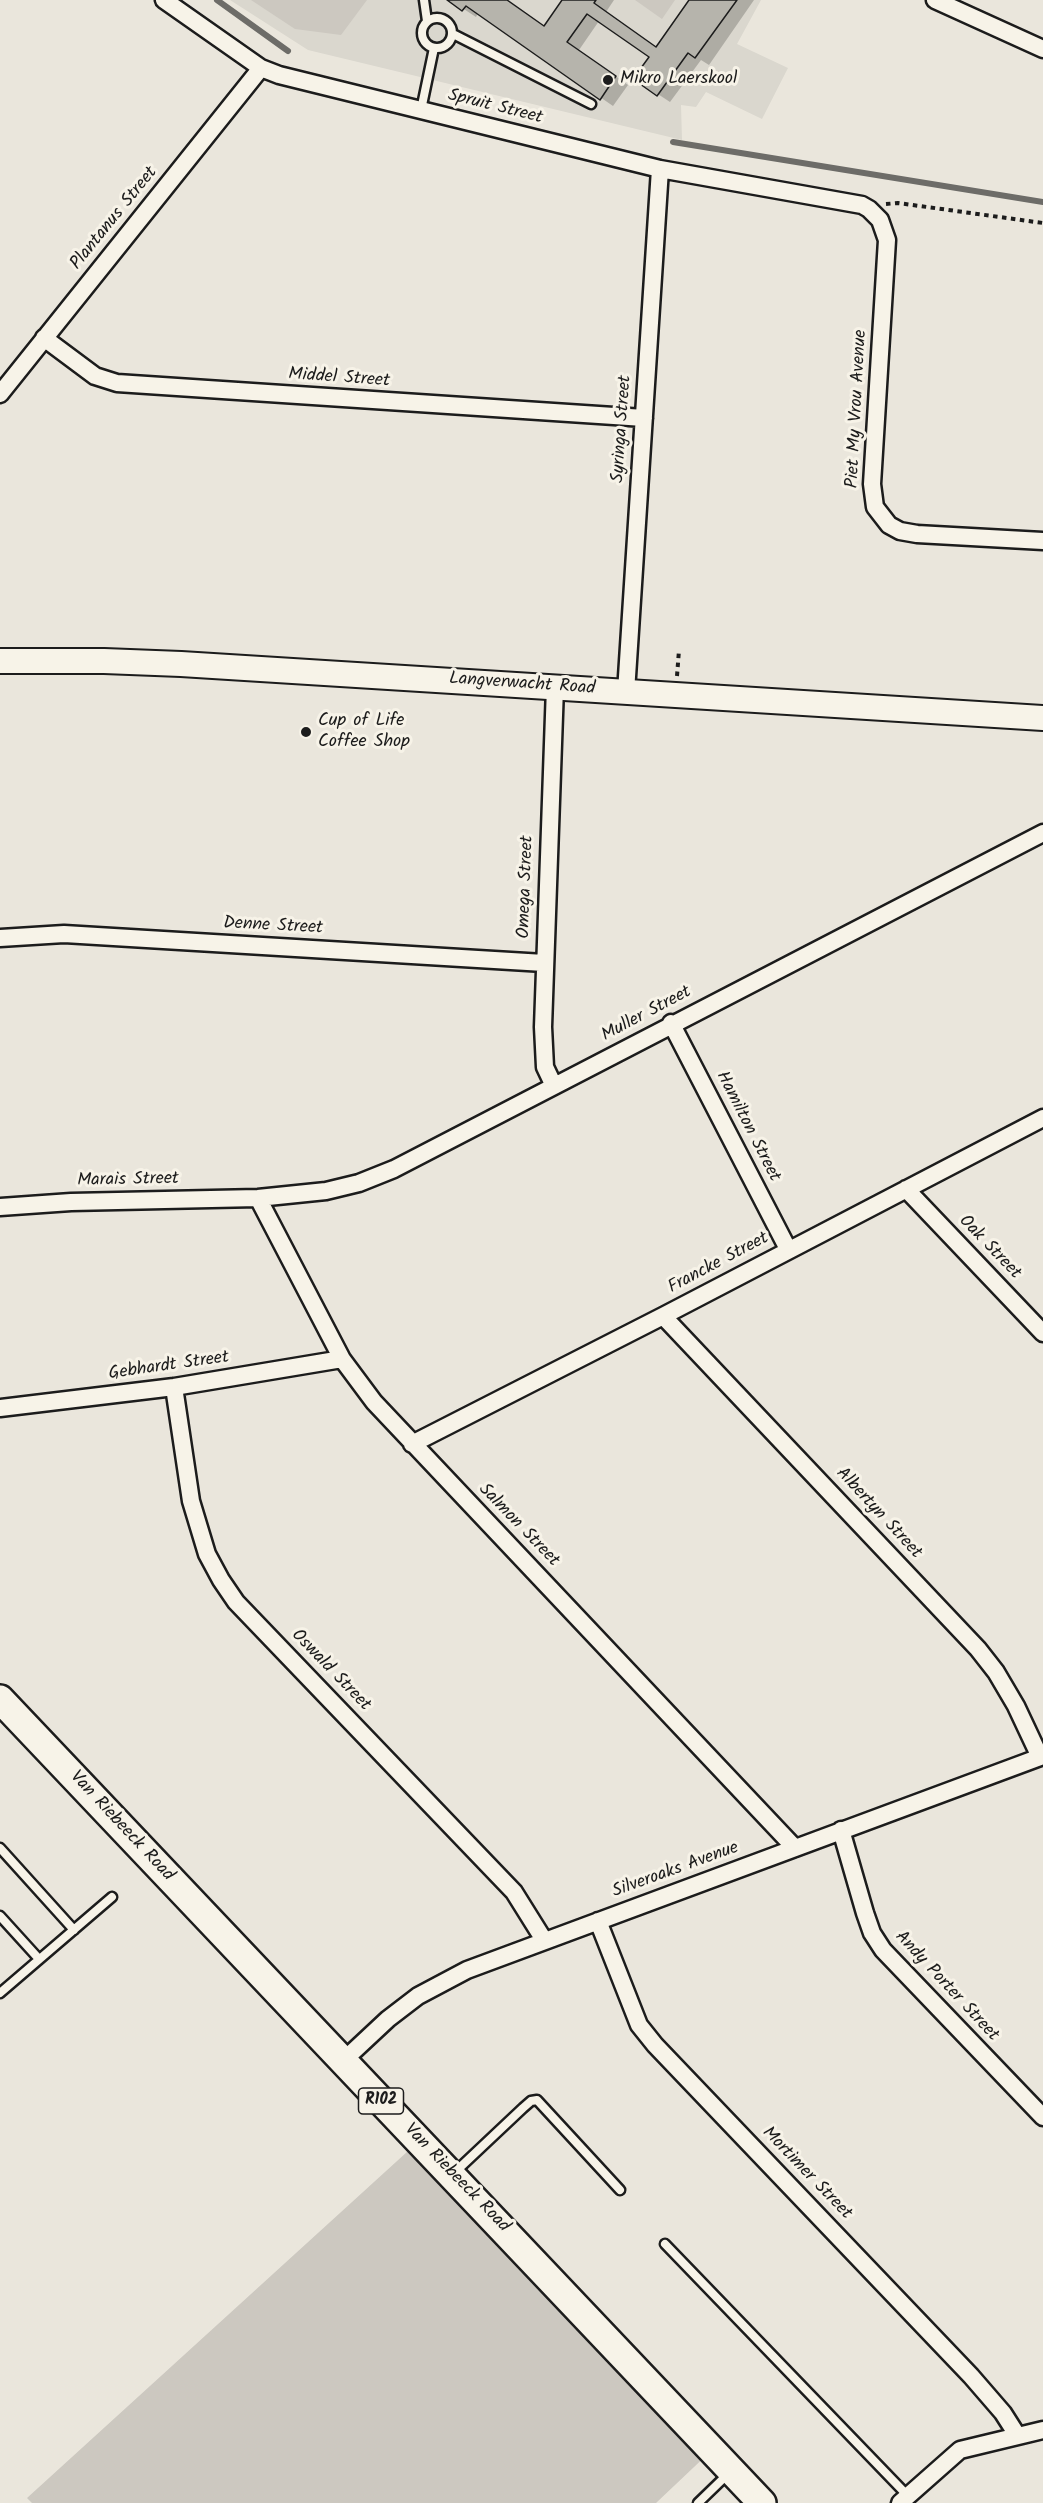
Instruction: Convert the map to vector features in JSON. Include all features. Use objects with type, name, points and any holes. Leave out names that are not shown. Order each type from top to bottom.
[{"type":"main road","name":"Van Riebeeck Road","points":[[0,1699],[762,2503]]},
{"type":"street","name":"Spruit Street","points":[[165,0],[261,68],[279,75],[660,169],[862,205]]},
{"type":"street","points":[[935,0],[1043,49]]},
{"type":"street","name":"Plantanus Street","points":[[0,394],[261,68]]},
{"type":"street","name":"Syringa Street","points":[[626,692],[660,169]]},
{"type":"street","name":"Piet My Vrou Avenue","points":[[862,205],[880,220],[887,240],[872,483],[875,507],[889,525],[900,531],[917,534],[1043,541]]},
{"type":"street","name":"Middel Street","points":[[44,338],[95,376],[117,383],[644,418]]},
{"type":"street","name":"Langverwacht Road","points":[[0,661],[159,663],[1043,718]]},
{"type":"street","name":"Omega Street","points":[[554,1086],[545,1066],[544,963],[555,687]]},
{"type":"street","name":"Muller Street","points":[[258,1198],[326,1191],[359,1183],[394,1168],[1043,833]]},
{"type":"street","name":"Denne Street","points":[[0,938],[64,934],[544,963]]},
{"type":"street","name":"Hamilton Street","points":[[671,1023],[788,1249]]},
{"type":"street","name":"Francke Street","points":[[412,1444],[1043,1118]]},
{"type":"street","name":"Oak Street","points":[[906,1189],[1043,1333]]},
{"type":"street","name":"Marais Street","points":[[0,1207],[71,1202],[258,1198]]},
{"type":"street","name":"Salmon Street","points":[[258,1198],[342,1359],[374,1402],[795,1848]]},
{"type":"street","name":"Albertyn Street","points":[[663,1316],[978,1649],[996,1672],[1041,1756]]},
{"type":"street","name":"Gebhardt Street","points":[[0,1408],[174,1387],[342,1359]]},
{"type":"street","name":"Oswald Street","points":[[174,1387],[191,1501],[207,1554],[221,1580],[236,1602],[514,1892],[544,1940]]},
{"type":"street","name":"Silveroaks Avenue","points":[[343,2061],[388,2019],[439,1983],[544,1940],[1041,1756]]},
{"type":"street","name":"Andy Porter Street","points":[[841,1830],[865,1913],[872,1933],[883,1950],[1043,2117]]},
{"type":"street","name":"Mortimer Street","points":[[598,1921],[636,2017],[655,2045],[971,2376],[1003,2413],[1017,2435]]},
{"type":"street","points":[[904,2499],[960,2450],[1043,2430]]},
{"type":"lane","points":[[424,0],[427,21]]},
{"type":"lane","points":[[435,18],[444,19],[451,25],[453,34],[450,42],[443,48],[426,45],[422,37],[422,28],[427,21],[435,18]]},
{"type":"lane","points":[[453,34],[591,105]]},
{"type":"lane","points":[[421,110],[434,48]]},
{"type":"lane","points":[[0,1848],[74,1930]]},
{"type":"lane","points":[[0,1993],[112,1897]]},
{"type":"lane","points":[[0,1916],[39,1959]]},
{"type":"lane","points":[[452,2175],[523,2108],[531,2101],[537,2100],[620,2190]]},
{"type":"lane","points":[[665,2244],[904,2499]]},
{"type":"lane","points":[[698,2503],[732,2470]]},
{"type":"path","points":[[862,205],[898,203],[1043,223]]},
{"type":"path","points":[[676,684],[679,650]]},
{"type":"shaded area","name":"Mikro Laerskool","points":[[230,0],[761,0],[737,44],[788,68],[762,119],[706,92],[696,107],[681,105],[682,140],[308,50]]},
{"type":"shaded area","points":[[251,0],[367,0],[341,35],[295,29]]},
{"type":"shaded area","points":[[635,0],[675,0],[662,19]]},
{"type":"shaded area","points":[[419,2141],[712,2450],[656,2503],[32,2503],[27,2498]]},
{"type":"building","points":[[447,0],[507,0],[544,26],[562,0],[596,0],[594,3],[656,47],[689,0],[737,0],[695,58],[688,53],[657,96],[633,79],[649,57],[587,14],[567,42],[616,76],[600,100],[466,6],[462,11]]},
{"type":"waterway","points":[[217,0],[288,51]]},
{"type":"waterway","points":[[673,142],[1043,202]]},
{"type":"place","name":"Mikro Laerskool","points":[[608,80]]},
{"type":"place","name":"Cup of Life Coffee Shop","points":[[306,732]]}]
